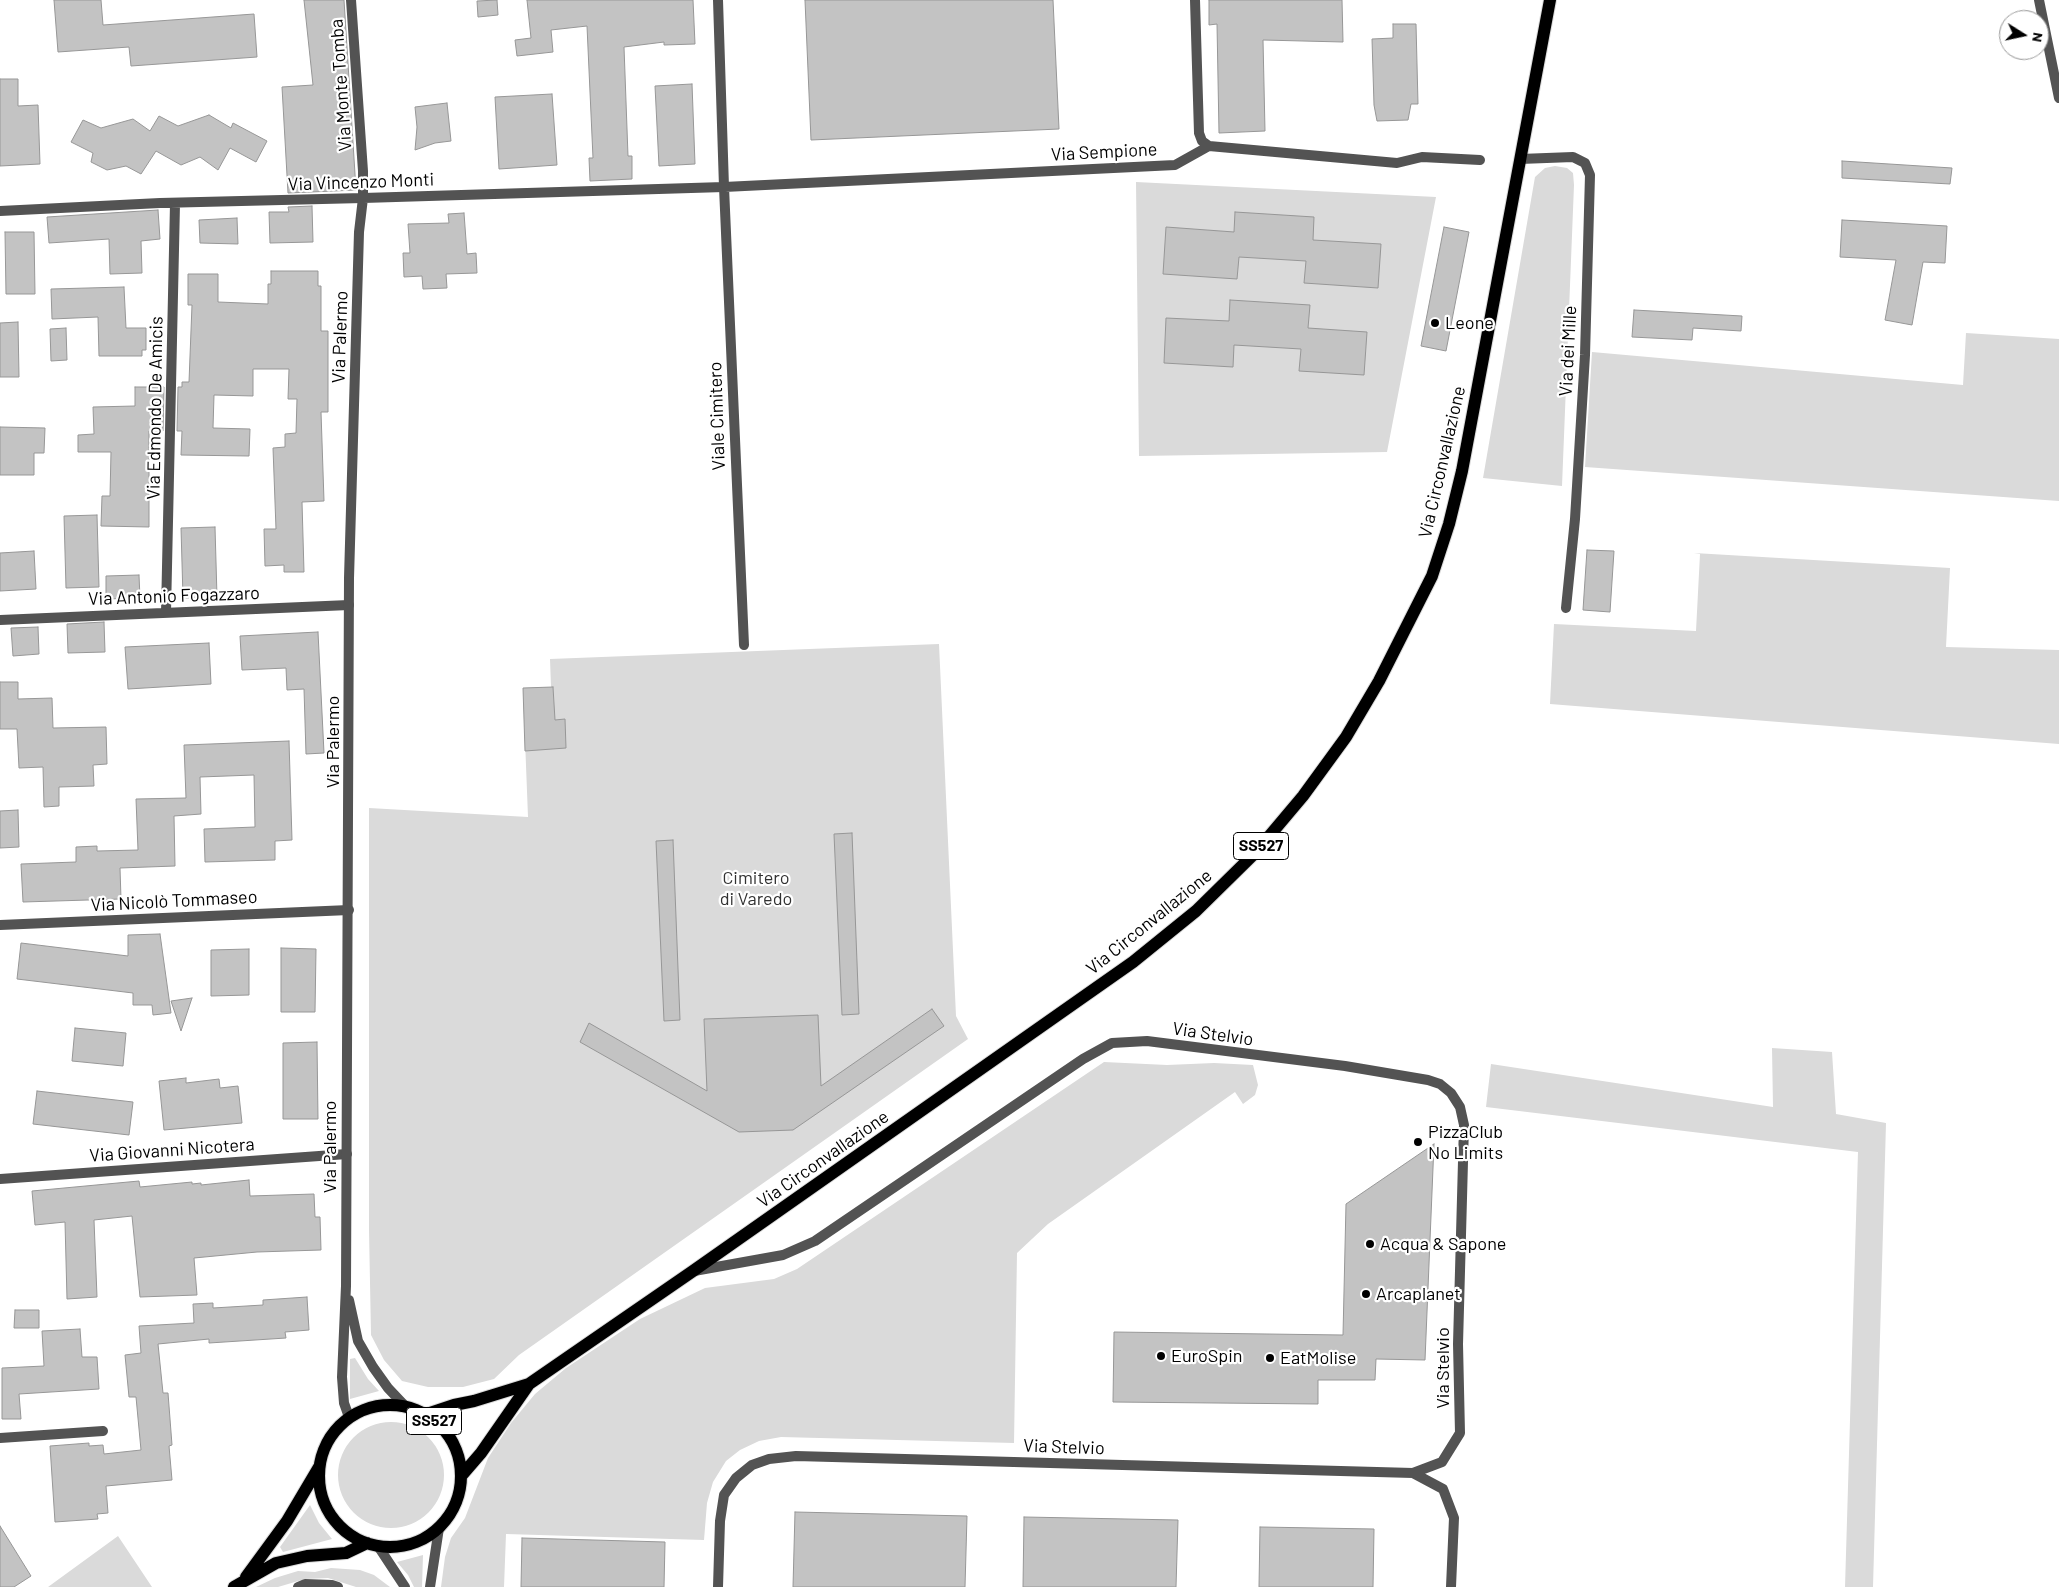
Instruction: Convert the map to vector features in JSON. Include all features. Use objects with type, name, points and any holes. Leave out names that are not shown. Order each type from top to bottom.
[{"type":"main road","name":"Via Circonvallazione","points":[[427,1414],[529,1384],[1133,962],[1209,898],[1255,853],[1303,796],[1346,737],[1379,682],[1432,576],[1449,524],[1462,471],[1550,0]]},
{"type":"main road","name":"Via Circonvallazione","points":[[462,1476],[481,1453],[529,1384]]},
{"type":"main road","name":"SS527","points":[[386,1404],[405,1406],[427,1414],[446,1430],[458,1451],[462,1476],[459,1495],[452,1513],[439,1528],[426,1538],[411,1544],[394,1547],[372,1545],[346,1532],[330,1514],[320,1492],[320,1468],[324,1448],[335,1431],[349,1418],[366,1408],[386,1404]]},
{"type":"main road","name":"SS527","points":[[238,1584],[287,1521],[320,1468]]},
{"type":"main road","name":"SS527","points":[[238,1584],[276,1564],[307,1556],[346,1553],[372,1545]]},
{"type":"street","name":"Via Monte Tomba","points":[[351,0],[363,171],[363,198]]},
{"type":"street","name":"Viale Cimitero","points":[[718,0],[744,645]]},
{"type":"street","points":[[1195,0],[1199,133],[1202,141],[1209,146],[1397,163],[1422,158],[1480,160]]},
{"type":"street","points":[[2039,0],[2059,98]]},
{"type":"street","name":"Via Sempione","points":[[724,186],[1175,165],[1209,146]]},
{"type":"street","name":"Via dei Mille","points":[[1520,159],[1573,157],[1585,163],[1590,175],[1585,355],[1575,519],[1566,608]]},
{"type":"street","name":"Via Vincenzo Monti","points":[[0,211],[724,186]]},
{"type":"street","name":"Via Palermo","points":[[349,1418],[344,1403],[342,1377],[346,1286],[349,605],[359,232],[363,198]]},
{"type":"street","name":"Via Edmondo De Amicis","points":[[166,612],[175,204]]},
{"type":"street","name":"Via Antonio Fogazzaro","points":[[0,620],[349,605]]},
{"type":"street","name":"Via Nicolò Tommaseo","points":[[0,925],[349,910]]},
{"type":"street","name":"Via Stelvio","points":[[693,1271],[783,1255],[815,1241],[1083,1059],[1112,1044],[1156,1042],[1344,1066],[1428,1080],[1440,1084],[1451,1093],[1460,1107],[1464,1125],[1458,1344],[1460,1433],[1442,1462],[1413,1473],[815,1456],[769,1459],[752,1465],[736,1478],[724,1495],[720,1521],[718,1587]]},
{"type":"street","name":"Via Giovanni Nicotera","points":[[0,1179],[347,1154]]},
{"type":"street","name":"Via Palermo","points":[[346,1286],[358,1341],[388,1388],[405,1406]]},
{"type":"street","points":[[0,1438],[103,1431]]},
{"type":"street","points":[[1413,1473],[1443,1489],[1454,1518],[1451,1587]]},
{"type":"street","points":[[430,1587],[439,1528]]},
{"type":"street","points":[[372,1545],[406,1587]]},
{"type":"street","points":[[298,1587],[305,1584],[338,1587]]},
{"type":"green space","points":[[1555,166],[1567,168],[1573,173],[1574,185],[1562,486],[1483,478],[1535,177],[1545,168]]},
{"type":"green space","points":[[1136,182],[1436,197],[1387,452],[1139,456]]},
{"type":"green space","points":[[1966,333],[2059,339],[2059,501],[1585,467],[1592,352],[1963,385]]},
{"type":"green space","points":[[1694,553],[1950,568],[1946,647],[2059,650],[2059,744],[1550,704],[1554,624],[1696,631],[1700,554]]},
{"type":"green space","name":"Cimitero di Varedo","points":[[939,644],[956,1016],[968,1039],[519,1355],[494,1379],[463,1387],[428,1387],[402,1381],[384,1360],[371,1335],[369,1230],[369,808],[528,817],[523,688],[551,687],[550,659]]},
{"type":"green space","points":[[1772,1048],[1832,1052],[1836,1114],[1886,1123],[1873,1587],[1845,1587],[1858,1152],[1486,1107],[1491,1064],[1773,1107]]},
{"type":"green space","points":[[1104,1062],[1167,1065],[1214,1063],[1253,1065],[1258,1085],[1255,1095],[1243,1104],[1235,1092],[1048,1224],[1017,1253],[1014,1443],[781,1437],[759,1441],[740,1450],[726,1461],[713,1482],[707,1503],[704,1540],[506,1534],[504,1587],[441,1587],[445,1557],[451,1538],[465,1518],[488,1458],[511,1423],[535,1394],[566,1368],[640,1319],[705,1288],[774,1279],[797,1269]]},
{"type":"green space","points":[[355,1358],[368,1379],[379,1391],[350,1399],[350,1359]]},
{"type":"green space","points":[[391,1422],[411,1426],[428,1438],[440,1455],[444,1475],[440,1495],[428,1512],[411,1524],[391,1528],[371,1524],[354,1512],[342,1495],[338,1475],[342,1455],[354,1438],[371,1426]]},
{"type":"green space","points":[[310,1505],[319,1523],[332,1539],[283,1552],[280,1547]]},
{"type":"green space","points":[[118,1536],[152,1587],[48,1587]]},
{"type":"green space","points":[[423,1555],[422,1587],[414,1587],[408,1575],[397,1562]]},
{"type":"green space","points":[[331,1568],[360,1570],[374,1575],[390,1587],[356,1587],[328,1578],[305,1579],[278,1587],[256,1587],[275,1578],[298,1571],[315,1572]]},
{"type":"building","points":[[54,0],[101,0],[103,25],[254,14],[257,57],[131,66],[129,47],[58,52]]},
{"type":"building","points":[[304,0],[344,0],[356,190],[288,193],[282,87],[313,85]]},
{"type":"building","points":[[497,0],[498,15],[478,17],[477,1]]},
{"type":"building","points":[[527,0],[693,0],[695,44],[664,45],[664,42],[624,47],[628,156],[632,156],[632,179],[590,181],[589,158],[593,158],[587,26],[551,30],[553,52],[517,56],[515,40],[531,38]]},
{"type":"building","points":[[805,0],[1053,0],[1059,129],[811,140]]},
{"type":"building","points":[[1209,0],[1342,0],[1343,42],[1263,40],[1265,131],[1219,133],[1217,24],[1209,25]]},
{"type":"building","points":[[1393,24],[1416,24],[1418,104],[1411,104],[1408,120],[1377,121],[1374,105],[1372,39],[1393,38]]},
{"type":"building","points":[[0,79],[18,79],[18,106],[38,105],[40,164],[0,166]]},
{"type":"building","points":[[692,84],[695,164],[659,166],[655,86]]},
{"type":"building","points":[[552,94],[557,165],[499,169],[495,97]]},
{"type":"building","points":[[447,103],[451,141],[435,143],[415,150],[417,127],[415,107]]},
{"type":"building","points":[[209,115],[231,128],[233,123],[267,141],[256,162],[230,148],[218,170],[200,157],[181,165],[156,151],[141,174],[126,166],[107,170],[91,162],[93,153],[71,142],[83,120],[101,128],[133,119],[150,131],[159,116],[178,126]]},
{"type":"building","points":[[1842,161],[1952,168],[1950,184],[1842,178]]},
{"type":"building","points":[[312,206],[313,242],[270,243],[269,212],[289,212],[288,207]]},
{"type":"building","points":[[158,210],[160,239],[141,241],[142,273],[110,274],[109,239],[49,243],[47,217]]},
{"type":"building","points":[[1235,212],[1314,217],[1313,240],[1381,244],[1378,288],[1304,283],[1306,261],[1239,257],[1237,279],[1163,274],[1166,227],[1234,232]]},
{"type":"building","points":[[464,213],[467,254],[476,253],[477,273],[446,274],[447,288],[423,289],[422,276],[404,277],[403,253],[410,253],[408,224],[449,223],[448,214]]},
{"type":"building","points":[[237,218],[238,244],[200,243],[199,220]]},
{"type":"building","points":[[1842,220],[1947,226],[1945,263],[1923,262],[1912,325],[1885,320],[1896,260],[1840,257]]},
{"type":"building","points":[[1444,227],[1469,232],[1446,351],[1421,346]]},
{"type":"building","points":[[5,232],[34,232],[35,294],[6,294]]},
{"type":"building","points":[[271,271],[318,271],[318,286],[321,286],[321,331],[328,331],[328,412],[321,412],[324,501],[302,502],[304,572],[284,572],[284,565],[265,566],[264,529],[276,529],[273,448],[285,447],[285,434],[296,433],[297,399],[288,399],[289,369],[253,369],[253,396],[214,395],[213,428],[250,429],[249,456],[181,455],[182,431],[177,431],[178,387],[182,387],[182,382],[189,382],[192,305],[188,305],[188,274],[218,274],[218,302],[268,304],[268,284],[271,284]]},
{"type":"building","points":[[124,287],[126,328],[146,328],[146,350],[142,350],[142,356],[99,356],[98,317],[52,319],[51,289]]},
{"type":"building","points":[[1230,300],[1310,305],[1308,328],[1367,332],[1364,375],[1299,371],[1301,349],[1234,345],[1233,367],[1164,363],[1166,318],[1229,321]]},
{"type":"building","points":[[1634,310],[1742,316],[1741,331],[1693,328],[1692,340],[1632,337]]},
{"type":"building","points":[[18,322],[19,377],[0,377],[0,323]]},
{"type":"building","points":[[66,328],[67,360],[51,361],[50,329]]},
{"type":"building","points":[[135,387],[164,387],[163,431],[149,431],[149,527],[101,526],[102,496],[110,496],[111,452],[78,452],[78,435],[94,434],[93,407],[135,406]]},
{"type":"building","points":[[0,427],[45,428],[44,453],[34,453],[34,475],[0,475]]},
{"type":"building","points":[[97,515],[99,587],[66,588],[64,516]]},
{"type":"building","points":[[215,527],[217,597],[183,598],[181,528]]},
{"type":"building","points":[[1587,550],[1614,551],[1610,612],[1583,610]]},
{"type":"building","points":[[34,551],[36,589],[0,591],[0,553]]},
{"type":"building","points":[[139,575],[140,598],[106,599],[106,576]]},
{"type":"building","points":[[104,622],[105,652],[68,653],[67,624]]},
{"type":"building","points":[[38,627],[39,654],[13,656],[11,628]]},
{"type":"building","points":[[318,632],[324,753],[306,754],[304,689],[287,690],[286,668],[242,670],[240,636]]},
{"type":"building","points":[[209,643],[211,684],[128,689],[125,647]]},
{"type":"building","points":[[0,682],[18,682],[18,699],[52,698],[53,728],[106,727],[107,764],[93,765],[94,786],[59,787],[59,806],[44,807],[43,767],[19,768],[17,729],[0,729]]},
{"type":"building","points":[[553,687],[555,720],[565,719],[566,748],[525,751],[523,688]]},
{"type":"building","points":[[289,741],[292,840],[275,841],[275,860],[205,862],[204,829],[255,827],[254,775],[200,777],[201,814],[174,816],[175,866],[120,868],[121,899],[23,902],[21,864],[76,862],[76,847],[97,846],[97,851],[138,850],[136,799],[186,798],[184,745]]},
{"type":"building","points":[[18,810],[19,847],[0,848],[0,811]]},
{"type":"building","points":[[852,833],[859,1014],[842,1015],[834,834]]},
{"type":"building","points":[[673,840],[680,1020],[664,1021],[656,841]]},
{"type":"building","points":[[160,934],[171,1013],[153,1015],[152,1005],[133,1005],[133,993],[17,979],[21,943],[128,956],[128,935]]},
{"type":"building","points":[[281,948],[316,949],[315,1012],[281,1012]]},
{"type":"building","points":[[249,949],[249,995],[211,996],[211,950]]},
{"type":"building","points":[[192,998],[181,1031],[171,1001]]},
{"type":"building","points":[[932,1009],[944,1026],[793,1130],[739,1132],[580,1042],[589,1023],[707,1091],[704,1019],[818,1015],[821,1086]]},
{"type":"building","points":[[75,1028],[126,1033],[123,1066],[72,1061]]},
{"type":"building","points":[[317,1042],[318,1119],[283,1119],[283,1043]]},
{"type":"building","points":[[186,1078],[186,1083],[219,1079],[220,1088],[238,1086],[242,1123],[164,1130],[159,1081]]},
{"type":"building","points":[[37,1091],[133,1102],[129,1135],[33,1124]]},
{"type":"building","points":[[1434,1144],[1425,1360],[1376,1359],[1375,1380],[1318,1380],[1318,1404],[1113,1402],[1114,1332],[1343,1335],[1346,1204]]},
{"type":"building","points":[[249,1180],[250,1196],[314,1194],[315,1217],[320,1217],[321,1250],[257,1252],[194,1258],[197,1295],[140,1297],[132,1216],[94,1220],[97,1297],[67,1299],[65,1222],[35,1225],[32,1191],[139,1181],[140,1187],[192,1182],[192,1184],[201,1183],[201,1185]]},
{"type":"building","points":[[307,1297],[309,1330],[285,1332],[286,1338],[209,1343],[209,1339],[158,1344],[163,1393],[168,1393],[172,1445],[169,1446],[172,1480],[106,1486],[108,1513],[97,1514],[98,1519],[55,1522],[50,1446],[89,1443],[89,1446],[103,1445],[104,1454],[141,1450],[136,1397],[129,1397],[125,1355],[141,1353],[139,1326],[194,1323],[193,1304],[213,1303],[213,1308],[263,1305],[263,1300]]},
{"type":"building","points":[[15,1310],[39,1310],[39,1328],[14,1328]]},
{"type":"building","points":[[80,1329],[82,1357],[97,1357],[99,1389],[19,1394],[21,1419],[2,1419],[2,1368],[44,1366],[42,1331]]},
{"type":"building","points":[[795,1512],[967,1516],[965,1587],[793,1587]]},
{"type":"building","points":[[1024,1517],[1178,1520],[1176,1587],[1023,1587]]},
{"type":"building","points":[[0,1526],[31,1576],[14,1587],[0,1587]]},
{"type":"building","points":[[1260,1527],[1374,1529],[1373,1587],[1259,1587]]},
{"type":"building","points":[[522,1538],[665,1542],[664,1587],[521,1587]]},
{"type":"place","name":"Leone","points":[[1435,323]]},
{"type":"place","name":"PizzaClub No Limits","points":[[1418,1142]]},
{"type":"place","name":"Acqua & Sapone","points":[[1370,1244]]},
{"type":"place","name":"Arcaplanet","points":[[1366,1294]]},
{"type":"place","name":"EuroSpin","points":[[1161,1356]]},
{"type":"place","name":"EatMolise","points":[[1270,1358]]}]
